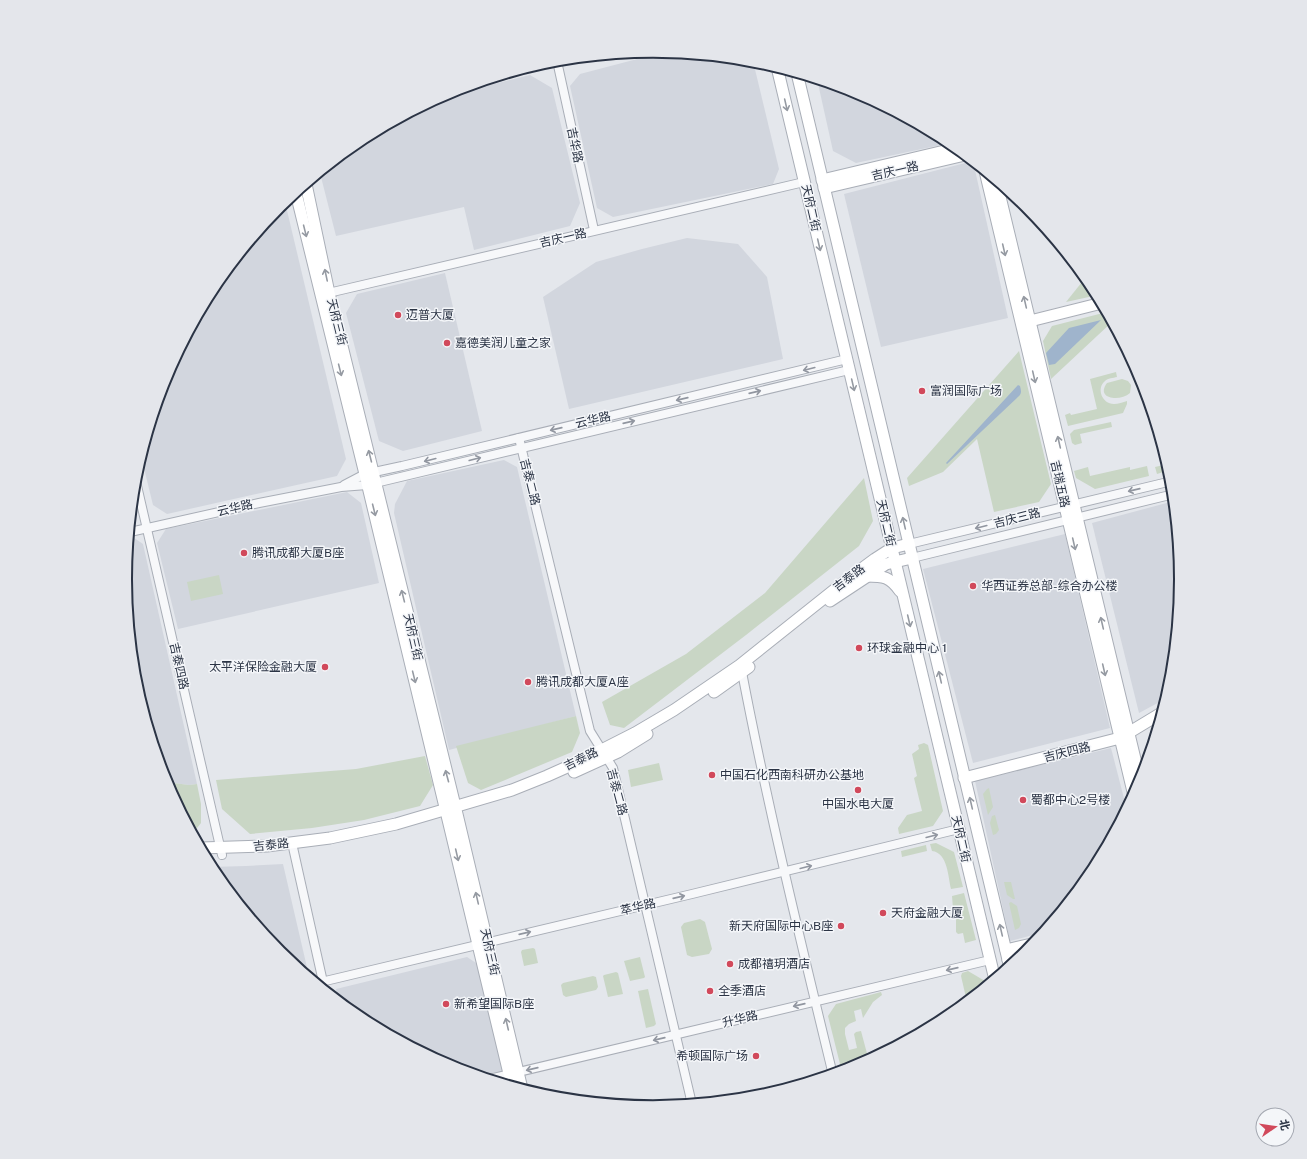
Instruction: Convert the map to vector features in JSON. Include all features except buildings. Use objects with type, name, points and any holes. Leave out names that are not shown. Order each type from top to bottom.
[{"type":"street","name":"吉华路","points":[[558,67],[594,230]]},
{"type":"street","name":"天府二街","points":[[779,74],[994,975]]},
{"type":"street","name":"天府二街","points":[[798,79],[1008,959]]},
{"type":"street","name":"吉庆一路","points":[[823,184],[949,150]]},
{"type":"street","name":"吉庆一路","points":[[823,184],[958,156]]},
{"type":"street","name":"吉瑞五路","points":[[987,179],[1073,519],[1124,735],[1132,785]]},
{"type":"street","name":"吉庆一路","points":[[325,294],[804,182]]},
{"type":"street","name":"吉瑞五路","points":[[998,188],[1030,321],[1069,505]]},
{"type":"street","name":"天府三街","points":[[307,190],[325,294]]},
{"type":"street","name":"天府三街","points":[[298,199],[325,294],[371,478],[514,1073],[519,1083]]},
{"type":"street","points":[[1030,321],[1096,304]]},
{"type":"street","name":"云华路","points":[[134,531],[259,503],[341,487],[519,438],[848,365]]},
{"type":"street","name":"云华路","points":[[371,478],[521,448],[848,365]]},
{"type":"street","name":"吉泰二路","points":[[519,438],[590,731],[613,768],[691,1100]]},
{"type":"street","name":"吉庆三路","points":[[909,544],[1166,482]]},
{"type":"street","name":"吉泰四路","points":[[139,494],[221,852]]},
{"type":"street","name":"吉庆三路","points":[[912,558],[1168,495]]},
{"type":"street","name":"吉泰路","points":[[741,669],[848,578],[892,548],[909,544]]},
{"type":"street","name":"吉泰路","points":[[208,849],[221,852],[272,852],[293,846],[335,843],[403,830],[452,812],[495,803],[566,775],[603,753],[618,752],[675,718],[821,607],[886,564],[912,558]]},
{"type":"street","points":[[867,576],[883,576],[894,582],[901,592],[906,605]]},
{"type":"street","points":[[741,669],[759,763],[832,1069]]},
{"type":"street","name":"吉庆四路","points":[[964,778],[1124,735],[1156,716]]},
{"type":"street","name":"吉瑞五路","points":[[1124,735],[1137,773]]},
{"type":"street","name":"萃华路","points":[[323,982],[959,829]]},
{"type":"street","points":[[293,846],[319,980]]},
{"type":"street","name":"吉泰路","points":[[211,854],[221,852]]},
{"type":"street","name":"升华路","points":[[498,1077],[990,960]]},
{"type":"street","name":"天府三街","points":[[513,1081],[514,1073]]},
{"type":"shaded area","points":[[640,58],[688,59],[722,62],[755,68],[779,169],[773,184],[613,217],[597,208],[570,86],[580,74]]},
{"type":"shaded area","points":[[530,75],[552,88],[580,203],[570,226],[474,250],[464,207],[336,236],[321,178],[364,146],[393,128],[454,98],[488,85]]},
{"type":"shaded area","points":[[818,85],[853,98],[884,112],[941,145],[856,163],[833,151]]},
{"type":"shaded area","points":[[966,163],[971,166],[975,169],[1008,318],[881,347],[844,194]]},
{"type":"shaded area","points":[[287,209],[346,459],[337,476],[167,514],[153,505],[144,469],[160,412],[186,349],[220,290],[240,262],[261,236]]},
{"type":"shaded area","points":[[687,238],[738,244],[767,277],[783,359],[569,409],[543,297],[596,262]]},
{"type":"shaded area","points":[[445,273],[482,431],[403,451],[379,441],[346,313],[357,294]]},
{"type":"shaded area","points":[[504,460],[517,467],[576,716],[449,750],[394,513],[395,504],[407,481]]},
{"type":"shaded area","points":[[347,492],[361,503],[379,583],[178,629],[157,543],[166,529]]},
{"type":"shaded area","points":[[1169,502],[1174,545],[1175,580],[1171,648],[1160,702],[1139,713],[1092,523]]},
{"type":"shaded area","points":[[1065,534],[1110,728],[973,763],[923,569]]},
{"type":"shaded area","points":[[134,538],[143,544],[197,784],[189,785],[174,783],[160,747],[142,681],[136,648],[133,614],[132,580]]},
{"type":"shaded area","points":[[1111,748],[1125,802],[1105,840],[1087,869],[1067,897],[1035,934],[1010,941],[975,781]]},
{"type":"shaded area","points":[[283,864],[308,970],[261,923],[219,867]]},
{"type":"shaded area","points":[[467,957],[479,965],[506,1079],[454,1061],[423,1047],[364,1013],[337,994],[336,989]]},
{"type":"green space","points":[[1082,282],[1091,297],[1066,302]]},
{"type":"green space","points":[[1102,313],[1108,325],[1051,379],[1043,341],[1052,326]]},
{"type":"green space","points":[[1019,351],[1051,484],[1039,502],[994,512],[977,439],[943,472],[909,486],[907,478]]},
{"type":"green space","points":[[1116,372],[1117,377],[1105,381],[1102,384],[1101,391],[1104,399],[1110,403],[1116,404],[1127,401],[1123,413],[1068,426],[1065,415],[1097,409],[1090,379]]},
{"type":"green space","points":[[1122,379],[1128,381],[1131,385],[1130,393],[1126,396],[1115,398],[1106,396],[1104,393],[1104,388],[1107,383]]},
{"type":"green space","points":[[1111,422],[1112,427],[1080,434],[1082,443],[1075,445],[1072,443],[1070,434],[1074,430]]},
{"type":"green space","points":[[1162,465],[1164,472],[1157,474],[1155,467]]},
{"type":"green space","points":[[1147,466],[1149,476],[1095,489],[1076,478],[1074,471],[1088,467],[1090,476],[1130,467],[1130,470]]},
{"type":"green space","points":[[864,478],[873,521],[859,546],[624,728],[610,725],[602,702],[686,654],[765,593]]},
{"type":"green space","points":[[219,575],[223,594],[191,601],[187,582]]},
{"type":"green space","points":[[576,716],[580,733],[572,752],[481,790],[468,783],[456,746]]},
{"type":"green space","points":[[1149,742],[1143,759],[1142,756]]},
{"type":"green space","points":[[924,743],[928,745],[943,811],[933,826],[899,834],[898,828],[907,815],[922,811],[914,778],[917,776],[912,754],[919,749],[918,745]]},
{"type":"green space","points":[[425,756],[433,785],[420,806],[364,820],[312,828],[250,834],[222,809],[216,780],[356,769]]},
{"type":"green space","points":[[659,763],[663,780],[631,787],[628,770]]},
{"type":"green space","points":[[174,783],[189,785],[197,784],[201,804],[201,823],[196,829]]},
{"type":"green space","points":[[989,788],[993,807],[988,815],[983,794]]},
{"type":"green space","points":[[995,815],[999,830],[993,835],[990,823],[992,816]]},
{"type":"green space","points":[[936,843],[954,852],[963,887],[951,889],[948,872],[944,861],[941,856],[932,851],[930,844]]},
{"type":"green space","points":[[926,845],[927,851],[902,857],[901,851]]},
{"type":"green space","points":[[1004,882],[1011,882],[1015,899],[1007,895]]},
{"type":"green space","points":[[964,893],[976,940],[965,943],[963,933],[958,934],[956,932],[956,919],[953,909],[952,896]]},
{"type":"green space","points":[[1011,902],[1017,906],[1021,924],[1019,928],[1015,930],[1009,903]]},
{"type":"green space","points":[[700,919],[705,922],[712,949],[709,954],[692,957],[687,955],[681,927],[684,923]]},
{"type":"green space","points":[[535,949],[538,963],[524,966],[521,952],[522,950]]},
{"type":"green space","points":[[640,957],[645,977],[630,981],[624,961]]},
{"type":"green space","points":[[968,971],[985,982],[966,997],[961,976],[962,973]]},
{"type":"green space","points":[[616,972],[618,973],[623,994],[608,997],[603,976]]},
{"type":"green space","points":[[593,976],[596,977],[598,987],[596,990],[566,997],[563,995],[561,985],[563,983]]},
{"type":"green space","points":[[648,989],[656,1024],[646,1028],[638,991]]},
{"type":"green space","points":[[881,992],[882,995],[873,1002],[863,1018],[861,1009],[854,1011],[856,1021],[849,1024],[845,1028],[849,1050],[857,1048],[854,1034],[861,1031],[867,1055],[840,1066],[828,1016],[836,1004]]},
{"type":"water","points":[[1101,320],[1055,364],[1049,365],[1046,353],[1069,328]]},
{"type":"water","points":[[1018,385],[1020,386],[1021,394],[947,464],[946,463]]},
{"type":"tunnel","points":[[1130,762],[1142,761]]},
{"type":"place","name":"迈普大厦","points":[[398,315]]},
{"type":"place","name":"嘉德美润儿童之家","points":[[447,343]]},
{"type":"place","name":"富润国际广场","points":[[922,391]]},
{"type":"place","name":"腾讯成都大厦B座","points":[[244,553]]},
{"type":"place","name":"华西证券总部-综合办公楼","points":[[973,586]]},
{"type":"place","name":"环球金融中心 1","points":[[859,648]]},
{"type":"place","name":"太平洋保险金融大厦","points":[[325,667]]},
{"type":"place","name":"腾讯成都大厦A座","points":[[528,682]]},
{"type":"place","name":"中国石化西南科研办公基地","points":[[712,775]]},
{"type":"place","name":"中国水电大厦","points":[[858,790]]},
{"type":"place","name":"蜀都中心2号楼","points":[[1023,800]]},
{"type":"place","name":"天府金融大厦","points":[[883,913]]},
{"type":"place","name":"新天府国际中心B座","points":[[841,926]]},
{"type":"place","name":"成都禧玥酒店","points":[[730,964]]},
{"type":"place","name":"全季酒店","points":[[710,991]]},
{"type":"place","name":"新希望国际B座","points":[[446,1004]]},
{"type":"place","name":"希顿国际广场","points":[[756,1056]]}]
